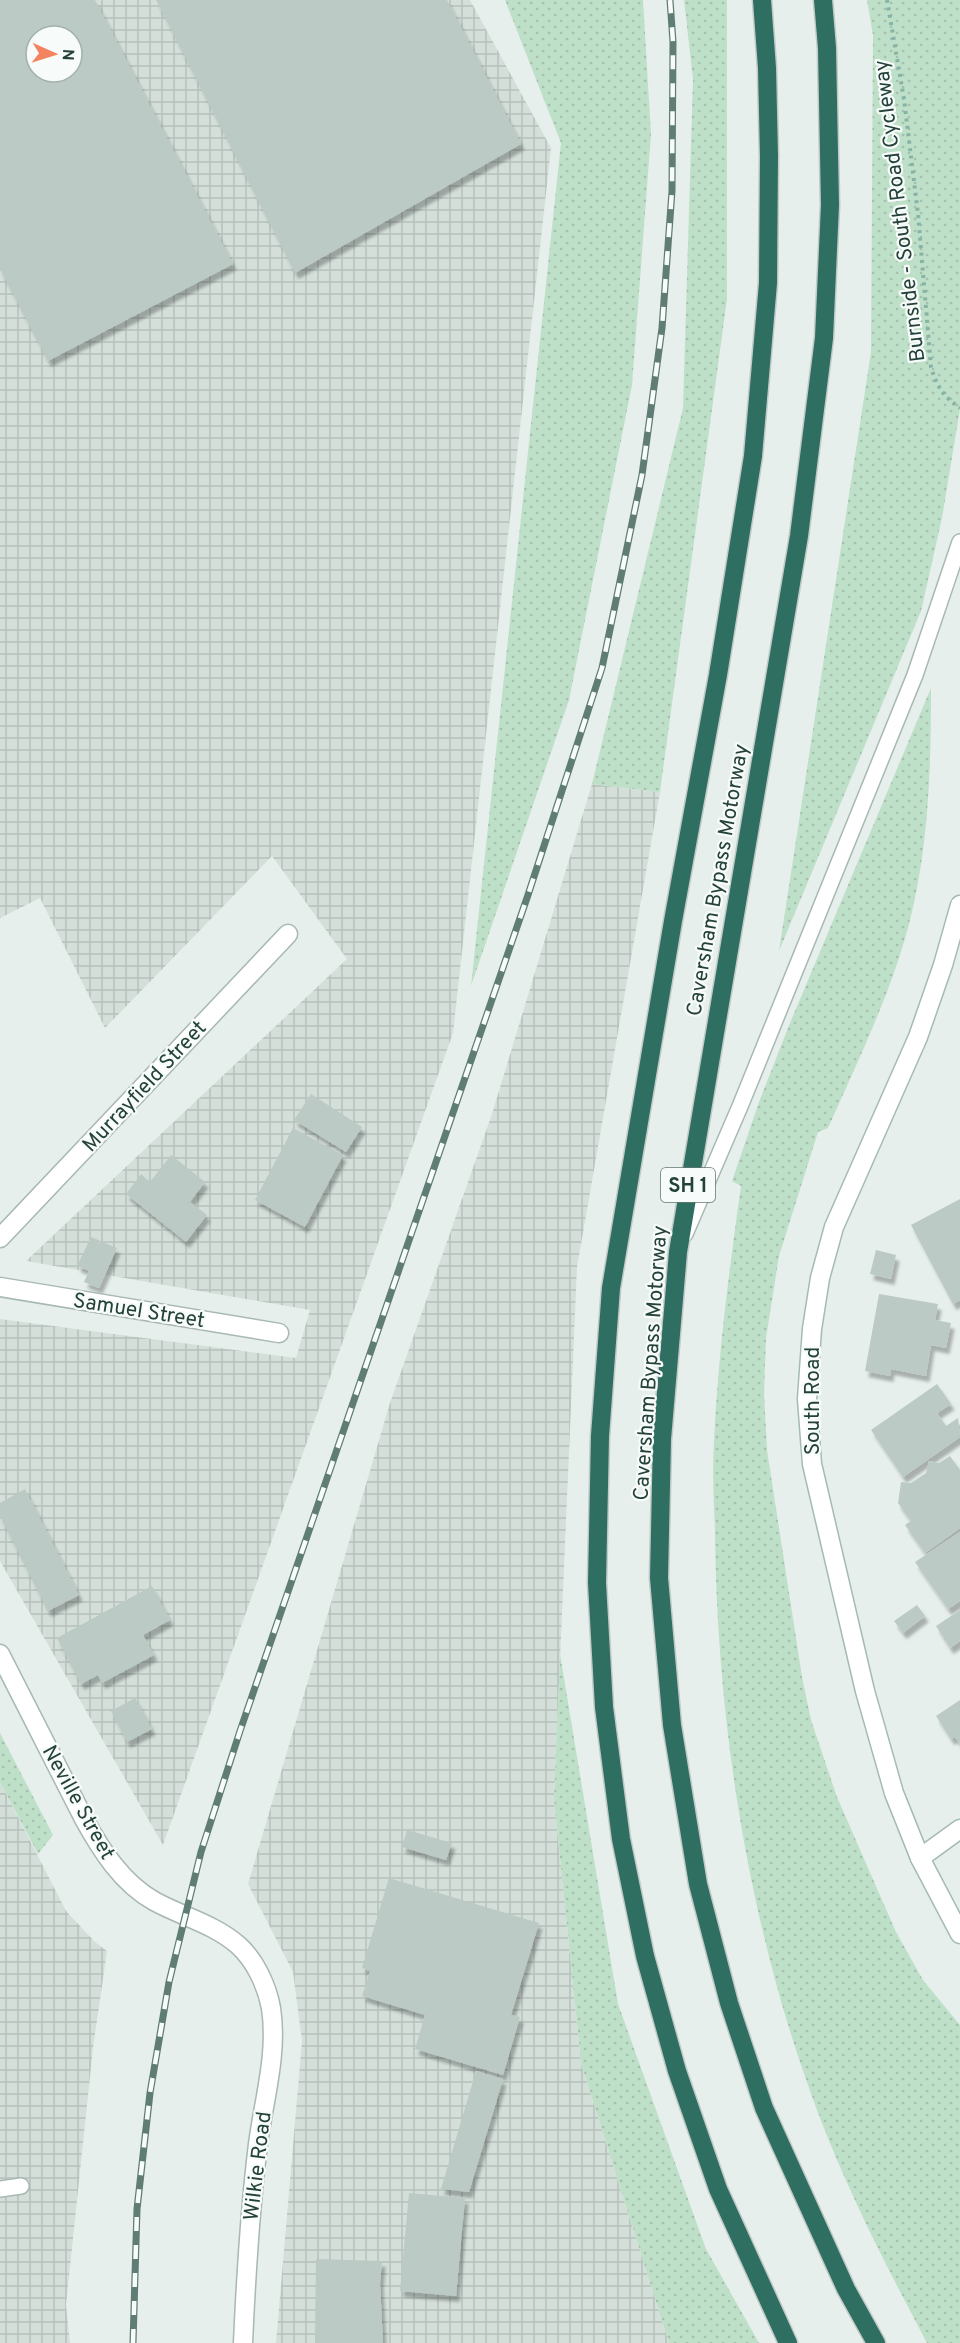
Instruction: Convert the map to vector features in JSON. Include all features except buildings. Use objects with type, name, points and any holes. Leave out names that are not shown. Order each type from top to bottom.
[{"type":"highway","name":"Caversham Bypass Motorway","points":[[762,0],[767,68],[769,156],[768,283],[753,456],[718,675],[670,933],[611,1288],[600,1436],[597,1583],[604,1707],[618,1817],[645,1956],[677,2071],[718,2189],[788,2343]]},
{"type":"highway","name":"Caversham Bypass Motorway","points":[[823,0],[827,48],[830,205],[822,350],[799,536],[678,1252],[662,1439],[659,1578],[672,1725],[698,1884],[729,2003],[764,2108],[846,2289],[876,2343]]},
{"type":"street","name":"South Road","points":[[960,905],[943,965],[918,1037],[834,1227],[818,1288],[812,1329],[807,1399],[812,1464],[865,1691],[894,1793],[920,1858],[960,1934]]},
{"type":"street","name":"Murrayfield Street","points":[[0,1238],[288,934]]},
{"type":"street","name":"Samuel Street","points":[[0,1287],[279,1333]]},
{"type":"street","name":"Neville Street","points":[[0,1654],[84,1819],[99,1845],[117,1869],[137,1890],[151,1899],[221,1933],[238,1945],[250,1959],[267,1990]]},
{"type":"street","points":[[920,1858],[960,1829]]},
{"type":"street","name":"Wilkie Road","points":[[243,2343],[247,2254],[258,2144],[273,2036],[267,1990]]},
{"type":"lane","points":[[678,1252],[741,1104],[915,675],[960,542]]},
{"type":"lane","points":[[0,2189],[21,2186]]},
{"type":"path","name":"Burnside - South Road Cycleway","points":[[887,0],[904,99],[918,214],[932,367],[936,385],[945,398],[960,408]]},
{"type":"shaded area","points":[[0,0],[470,0],[551,148],[453,1033],[163,1845],[0,1561],[0,1319],[296,1358],[310,1310],[26,1261],[347,959],[272,856],[105,1028],[40,898],[0,918]]},
{"type":"shaded area","points":[[592,784],[660,792],[577,1267],[554,1799],[581,2063],[669,2343],[276,2343],[302,2041],[293,1972],[248,1884],[390,1403],[492,1114]]},
{"type":"shaded area","points":[[0,1782],[66,1911],[95,1942],[107,1951],[93,2048],[66,2305],[70,2343],[0,2343]]},
{"type":"green space","points":[[505,0],[643,0],[651,134],[632,385],[569,700],[471,986],[561,143]]},
{"type":"green space","points":[[684,0],[727,0],[727,299],[660,792],[592,784],[683,408],[693,79]]},
{"type":"green space","points":[[867,0],[960,0],[960,409],[942,518],[921,611],[779,951],[871,352],[873,35]]},
{"type":"green space","points":[[931,688],[926,828],[907,930],[890,985],[855,1067],[828,1128],[818,1132],[779,1256],[766,1338],[764,1393],[767,1450],[802,1677],[811,1720],[837,1797],[896,1932],[923,1980],[960,2025],[960,2343],[927,2343],[844,2176],[814,2101],[787,2022],[765,1942],[734,1778],[724,1696],[718,1613],[713,1476],[721,1346],[741,1186],[732,1181],[759,1102],[790,1023]]},
{"type":"green space","points":[[560,1654],[618,2004],[706,2249],[759,2343],[669,2343],[581,2063],[554,1799]]},
{"type":"green space","points":[[0,1733],[53,1835],[38,1854],[0,1782]]},
{"type":"railway","points":[[133,2343],[137,2209],[150,2093],[169,1982],[201,1852],[240,1731],[528,895],[602,668],[642,475],[662,328],[672,191],[673,42],[670,0]]}]
